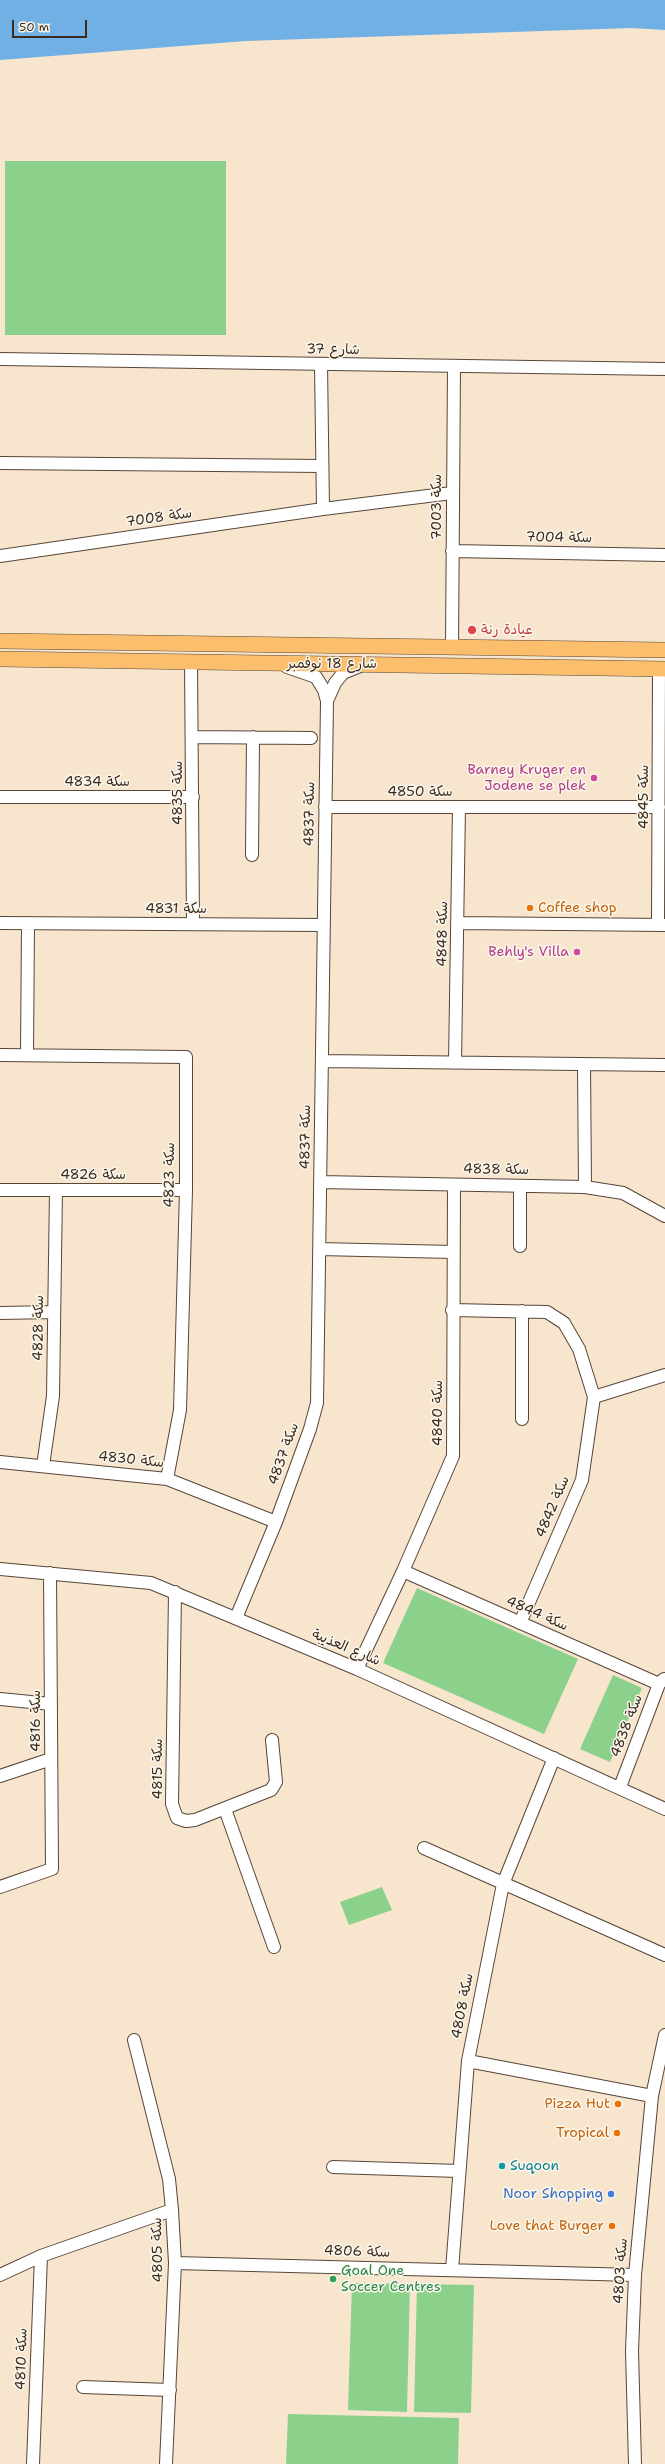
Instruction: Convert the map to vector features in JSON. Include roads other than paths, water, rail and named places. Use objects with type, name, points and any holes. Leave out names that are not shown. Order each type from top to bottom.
[{"type":"main road","name":"شارع 18 نوفمبر","points":[[0,641],[665,650]]},
{"type":"main road","name":"شارع 18 نوفمبر","points":[[0,660],[662,669]]},
{"type":"street","name":"شارع 37","points":[[0,359],[665,369]]},
{"type":"street","points":[[321,364],[322,509]]},
{"type":"street","name":"سكة 7003","points":[[452,647],[454,367]]},
{"type":"street","points":[[0,463],[322,466]]},
{"type":"street","name":"سكة 7008","points":[[0,556],[322,509],[452,493]]},
{"type":"street","name":"سكة 7004","points":[[452,551],[665,555]]},
{"type":"street","name":"سكة 4835","points":[[192,662],[193,924]]},
{"type":"street","points":[[274,664],[300,670],[316,677],[324,690],[327,701]]},
{"type":"street","name":"سكة 4837","points":[[236,1618],[276,1522],[310,1429],[317,1403],[327,701],[335,683],[343,673],[367,664]]},
{"type":"street","name":"سكة 4845","points":[[661,925],[659,807],[662,669]]},
{"type":"street","points":[[192,737],[311,738]]},
{"type":"street","points":[[252,855],[253,737]]},
{"type":"street","name":"سكة 4834","points":[[0,798],[193,798]]},
{"type":"street","name":"سكة 4850","points":[[325,807],[659,807]]},
{"type":"street","name":"سكة 4848","points":[[455,1063],[459,807]]},
{"type":"street","name":"سكة 4831","points":[[0,923],[323,925]]},
{"type":"street","points":[[27,1055],[28,923]]},
{"type":"street","points":[[458,923],[661,925]]},
{"type":"street","name":"سكة 4823","points":[[0,1055],[186,1057],[186,1190],[180,1410],[167,1479]]},
{"type":"street","points":[[322,1061],[665,1065]]},
{"type":"street","points":[[584,1064],[586,1187]]},
{"type":"street","name":"سكة 4838","points":[[320,1182],[586,1187],[623,1193],[665,1216]]},
{"type":"street","name":"سكة 4840","points":[[357,1668],[404,1571],[453,1456],[452,1310],[454,1185]]},
{"type":"street","points":[[520,1186],[520,1246]]},
{"type":"street","name":"سكة 4826","points":[[0,1190],[186,1190]]},
{"type":"street","name":"سكة 4828","points":[[43,1466],[53,1396],[56,1190]]},
{"type":"street","points":[[319,1249],[453,1252]]},
{"type":"street","name":"سكة 4842","points":[[452,1310],[547,1312],[564,1323],[580,1349],[594,1397],[582,1480],[520,1623]]},
{"type":"street","points":[[522,1311],[522,1419]]},
{"type":"street","points":[[0,1312],[54,1312]]},
{"type":"street","points":[[594,1397],[665,1375]]},
{"type":"street","name":"سكة 4830","points":[[0,1462],[167,1479],[276,1522]]},
{"type":"street","name":"شارع العذيبة","points":[[0,1569],[151,1583],[357,1668],[620,1787],[665,1809]]},
{"type":"street","name":"سكة 4844","points":[[404,1571],[520,1623],[662,1681]]},
{"type":"street","name":"سكة 4816","points":[[0,1887],[52,1869],[50,1574]]},
{"type":"street","name":"سكة 4815","points":[[175,1592],[172,1808],[177,1818],[186,1821],[195,1820],[271,1790],[276,1782],[272,1740]]},
{"type":"street","name":"سكة 4838","points":[[620,1787],[662,1681]]},
{"type":"street","points":[[0,1699],[51,1704]]},
{"type":"street","name":"سكة 4808","points":[[452,2270],[468,2061],[503,1884],[554,1758]]},
{"type":"street","points":[[0,1776],[51,1759]]},
{"type":"street","points":[[225,1808],[274,1946]]},
{"type":"street","points":[[424,1848],[665,1955]]},
{"type":"street","name":"سكة 4803","points":[[635,2464],[632,2351],[635,2275],[652,2096],[665,2034]]},
{"type":"street","name":"سكة 4805","points":[[134,2040],[169,2179],[172,2210],[175,2263],[166,2464]]},
{"type":"street","points":[[468,2061],[652,2096]]},
{"type":"street","points":[[333,2167],[459,2171]]},
{"type":"street","points":[[0,2275],[41,2256],[172,2210]]},
{"type":"street","name":"سكة 4810","points":[[33,2464],[41,2256]]},
{"type":"street","name":"سكة 4806","points":[[175,2263],[635,2275]]},
{"type":"street","points":[[83,2387],[170,2390]]},
{"type":"water","points":[[0,0],[665,0],[665,30],[631,28],[246,41],[0,60]]},
{"type":"place","name":"عيادة رنة","points":[[472,630]]},
{"type":"place","name":"Barney Kruger en Jodene se plek","points":[[594,778]]},
{"type":"place","name":"Coffee shop","points":[[530,908]]},
{"type":"place","name":"Behly's Villa","points":[[577,952]]},
{"type":"place","name":"Pizza Hut","points":[[618,2104]]},
{"type":"place","name":"Tropical","points":[[617,2133]]},
{"type":"place","name":"Suqoon","points":[[502,2166]]},
{"type":"place","name":"Noor Shopping","points":[[611,2194]]},
{"type":"place","name":"Love that Burger","points":[[612,2226]]},
{"type":"place","name":"Goal One Soccer Centres","points":[[333,2279]]}]
